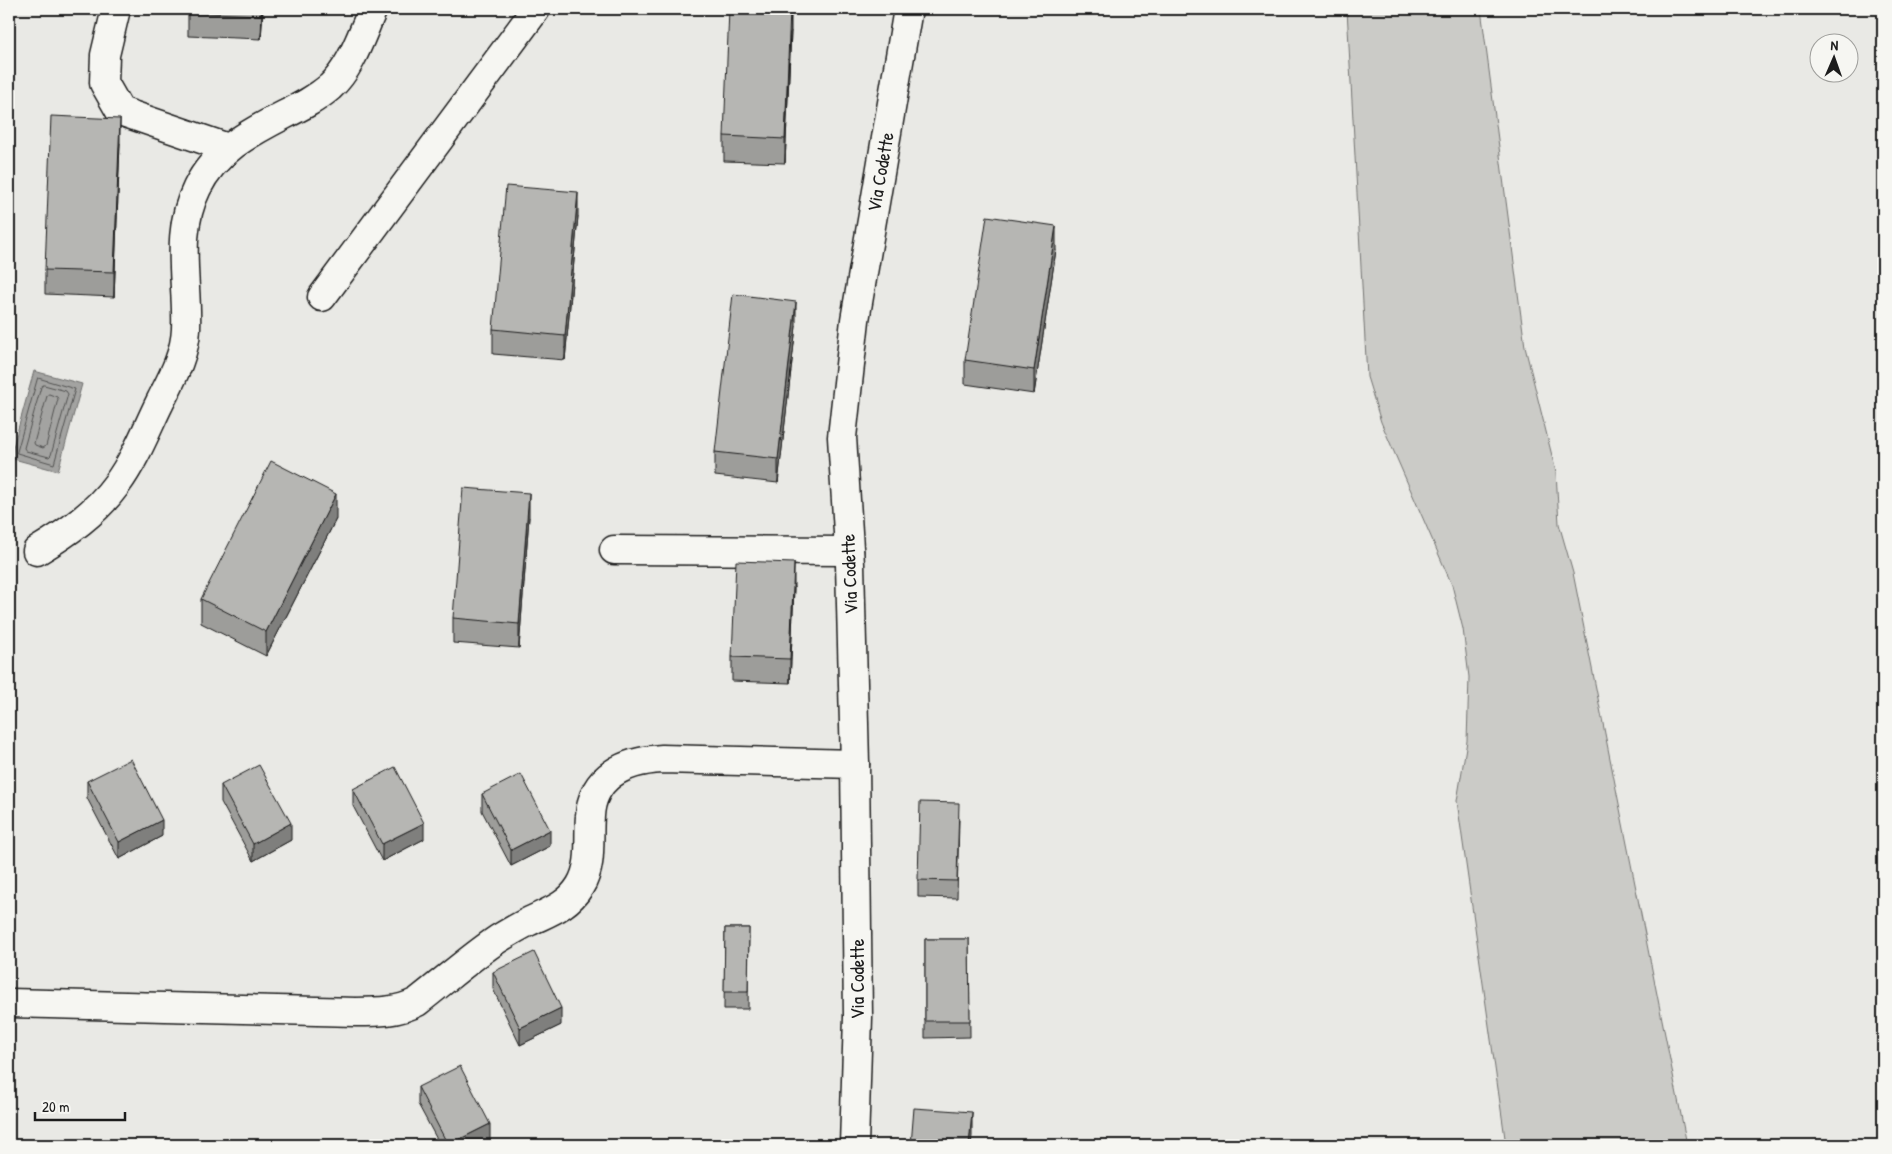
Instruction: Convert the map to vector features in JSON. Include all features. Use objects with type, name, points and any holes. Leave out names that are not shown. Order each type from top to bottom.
[{"type":"street","points":[[116,9],[105,55],[104,83],[120,111],[228,148]]},
{"type":"street","points":[[37,551],[83,520],[102,502],[118,482],[130,462],[178,364],[186,333],[183,256],[186,219],[197,188],[206,172],[228,148],[260,127],[310,101],[330,87],[345,69],[373,9]]},
{"type":"street","points":[[322,297],[536,9]]},
{"type":"street","name":"Via Codette","points":[[854,1145],[858,1017],[855,764],[849,551],[842,437],[855,320],[908,9]]},
{"type":"street","points":[[614,550],[849,551]]},
{"type":"street","points":[[10,1003],[356,1012],[404,1008],[417,1002],[498,939],[528,922],[561,907],[574,895],[586,872],[589,857],[592,803],[601,785],[617,770],[639,761],[662,759],[855,764]]},
{"type":"shaded area","points":[[1347,9],[1481,9],[1525,347],[1556,472],[1559,524],[1573,573],[1687,1145],[1506,1145],[1457,801],[1467,741],[1469,677],[1463,629],[1452,585],[1381,422],[1367,377]]},
{"type":"water","points":[[34,371],[82,384],[58,471],[10,458]]},
{"type":"building","points":[[188,9],[262,9],[261,15],[188,12]]},
{"type":"building","points":[[729,9],[790,9],[785,139],[724,136]]},
{"type":"building","points":[[51,116],[120,119],[114,272],[45,270]]},
{"type":"building","points":[[506,186],[578,192],[565,336],[493,329]]},
{"type":"building","points":[[987,216],[1056,226],[1034,370],[965,360]]},
{"type":"building","points":[[733,294],[796,302],[778,459],[715,452]]},
{"type":"building","points":[[271,461],[336,494],[266,632],[201,599]]},
{"type":"building","points":[[463,488],[529,493],[519,624],[453,618]]},
{"type":"building","points":[[736,561],[794,563],[790,659],[732,657]]},
{"type":"building","points":[[131,759],[162,820],[119,842],[87,781]]},
{"type":"building","points":[[259,765],[291,823],[253,844],[221,785]]},
{"type":"building","points":[[395,767],[424,823],[382,844],[353,789]]},
{"type":"building","points":[[521,774],[550,830],[511,850],[482,794]]},
{"type":"building","points":[[920,802],[959,803],[957,881],[918,880]]},
{"type":"building","points":[[725,928],[749,928],[748,992],[724,992]]},
{"type":"building","points":[[925,939],[969,939],[970,1021],[925,1021]]},
{"type":"building","points":[[534,952],[561,1008],[520,1028],[493,972]]},
{"type":"building","points":[[460,1066],[490,1124],[448,1145],[418,1087]]},
{"type":"building","points":[[914,1108],[972,1112],[969,1145],[911,1145]]}]
